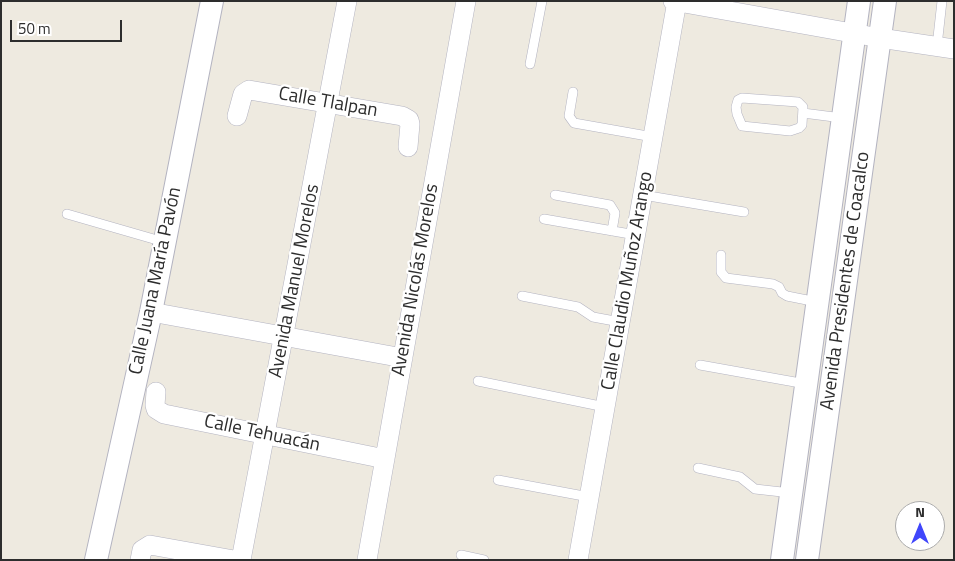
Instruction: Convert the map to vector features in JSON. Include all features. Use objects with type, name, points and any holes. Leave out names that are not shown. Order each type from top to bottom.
[{"type":"street","name":"Calle Juana María Pavón","points":[[96,560],[151,312],[212,1]]},
{"type":"street","name":"Avenida Manuel Morelos","points":[[241,560],[347,1]]},
{"type":"street","name":"Avenida Nicolás Morelos","points":[[368,560],[466,1]]},
{"type":"street","points":[[673,1],[945,48]]},
{"type":"street","name":"Avenida Presidentes de Coacalco","points":[[782,560],[858,1]]},
{"type":"street","name":"Avenida Presidentes de Coacalco","points":[[807,560],[885,1]]},
{"type":"street","name":"Calle Claudio Muñoz Arango","points":[[578,560],[677,2]]},
{"type":"street","name":"Calle Tlalpan","points":[[237,116],[242,94],[249,90],[328,103],[405,117],[410,124],[408,147]]},
{"type":"street","points":[[151,312],[402,358]]},
{"type":"street","name":"Calle Tehuacán","points":[[156,392],[156,409],[164,414],[386,459]]},
{"type":"street","points":[[140,560],[142,550],[150,545],[234,560]]},
{"type":"lane","points":[[530,64],[542,1]]},
{"type":"lane","points":[[942,1],[945,48]]},
{"type":"lane","points":[[573,92],[570,116],[574,123],[653,137]]},
{"type":"lane","points":[[742,98],[795,101],[801,104],[803,113],[802,125],[790,131],[742,126],[736,107],[738,100],[742,98]]},
{"type":"lane","points":[[803,113],[842,118]]},
{"type":"lane","points":[[555,195],[610,205],[615,213],[612,231]]},
{"type":"lane","points":[[643,195],[744,212]]},
{"type":"lane","points":[[67,214],[164,242]]},
{"type":"lane","points":[[544,219],[636,235]]},
{"type":"lane","points":[[721,255],[721,272],[726,278],[773,284],[779,287],[782,293],[787,296],[817,302]]},
{"type":"lane","points":[[522,296],[578,307],[593,318],[620,322]]},
{"type":"lane","points":[[700,365],[806,384]]},
{"type":"lane","points":[[478,381],[605,407]]},
{"type":"lane","points":[[698,468],[740,477],[755,489],[791,493]]},
{"type":"lane","points":[[498,480],[589,497]]},
{"type":"lane","points":[[461,555],[484,560]]}]
